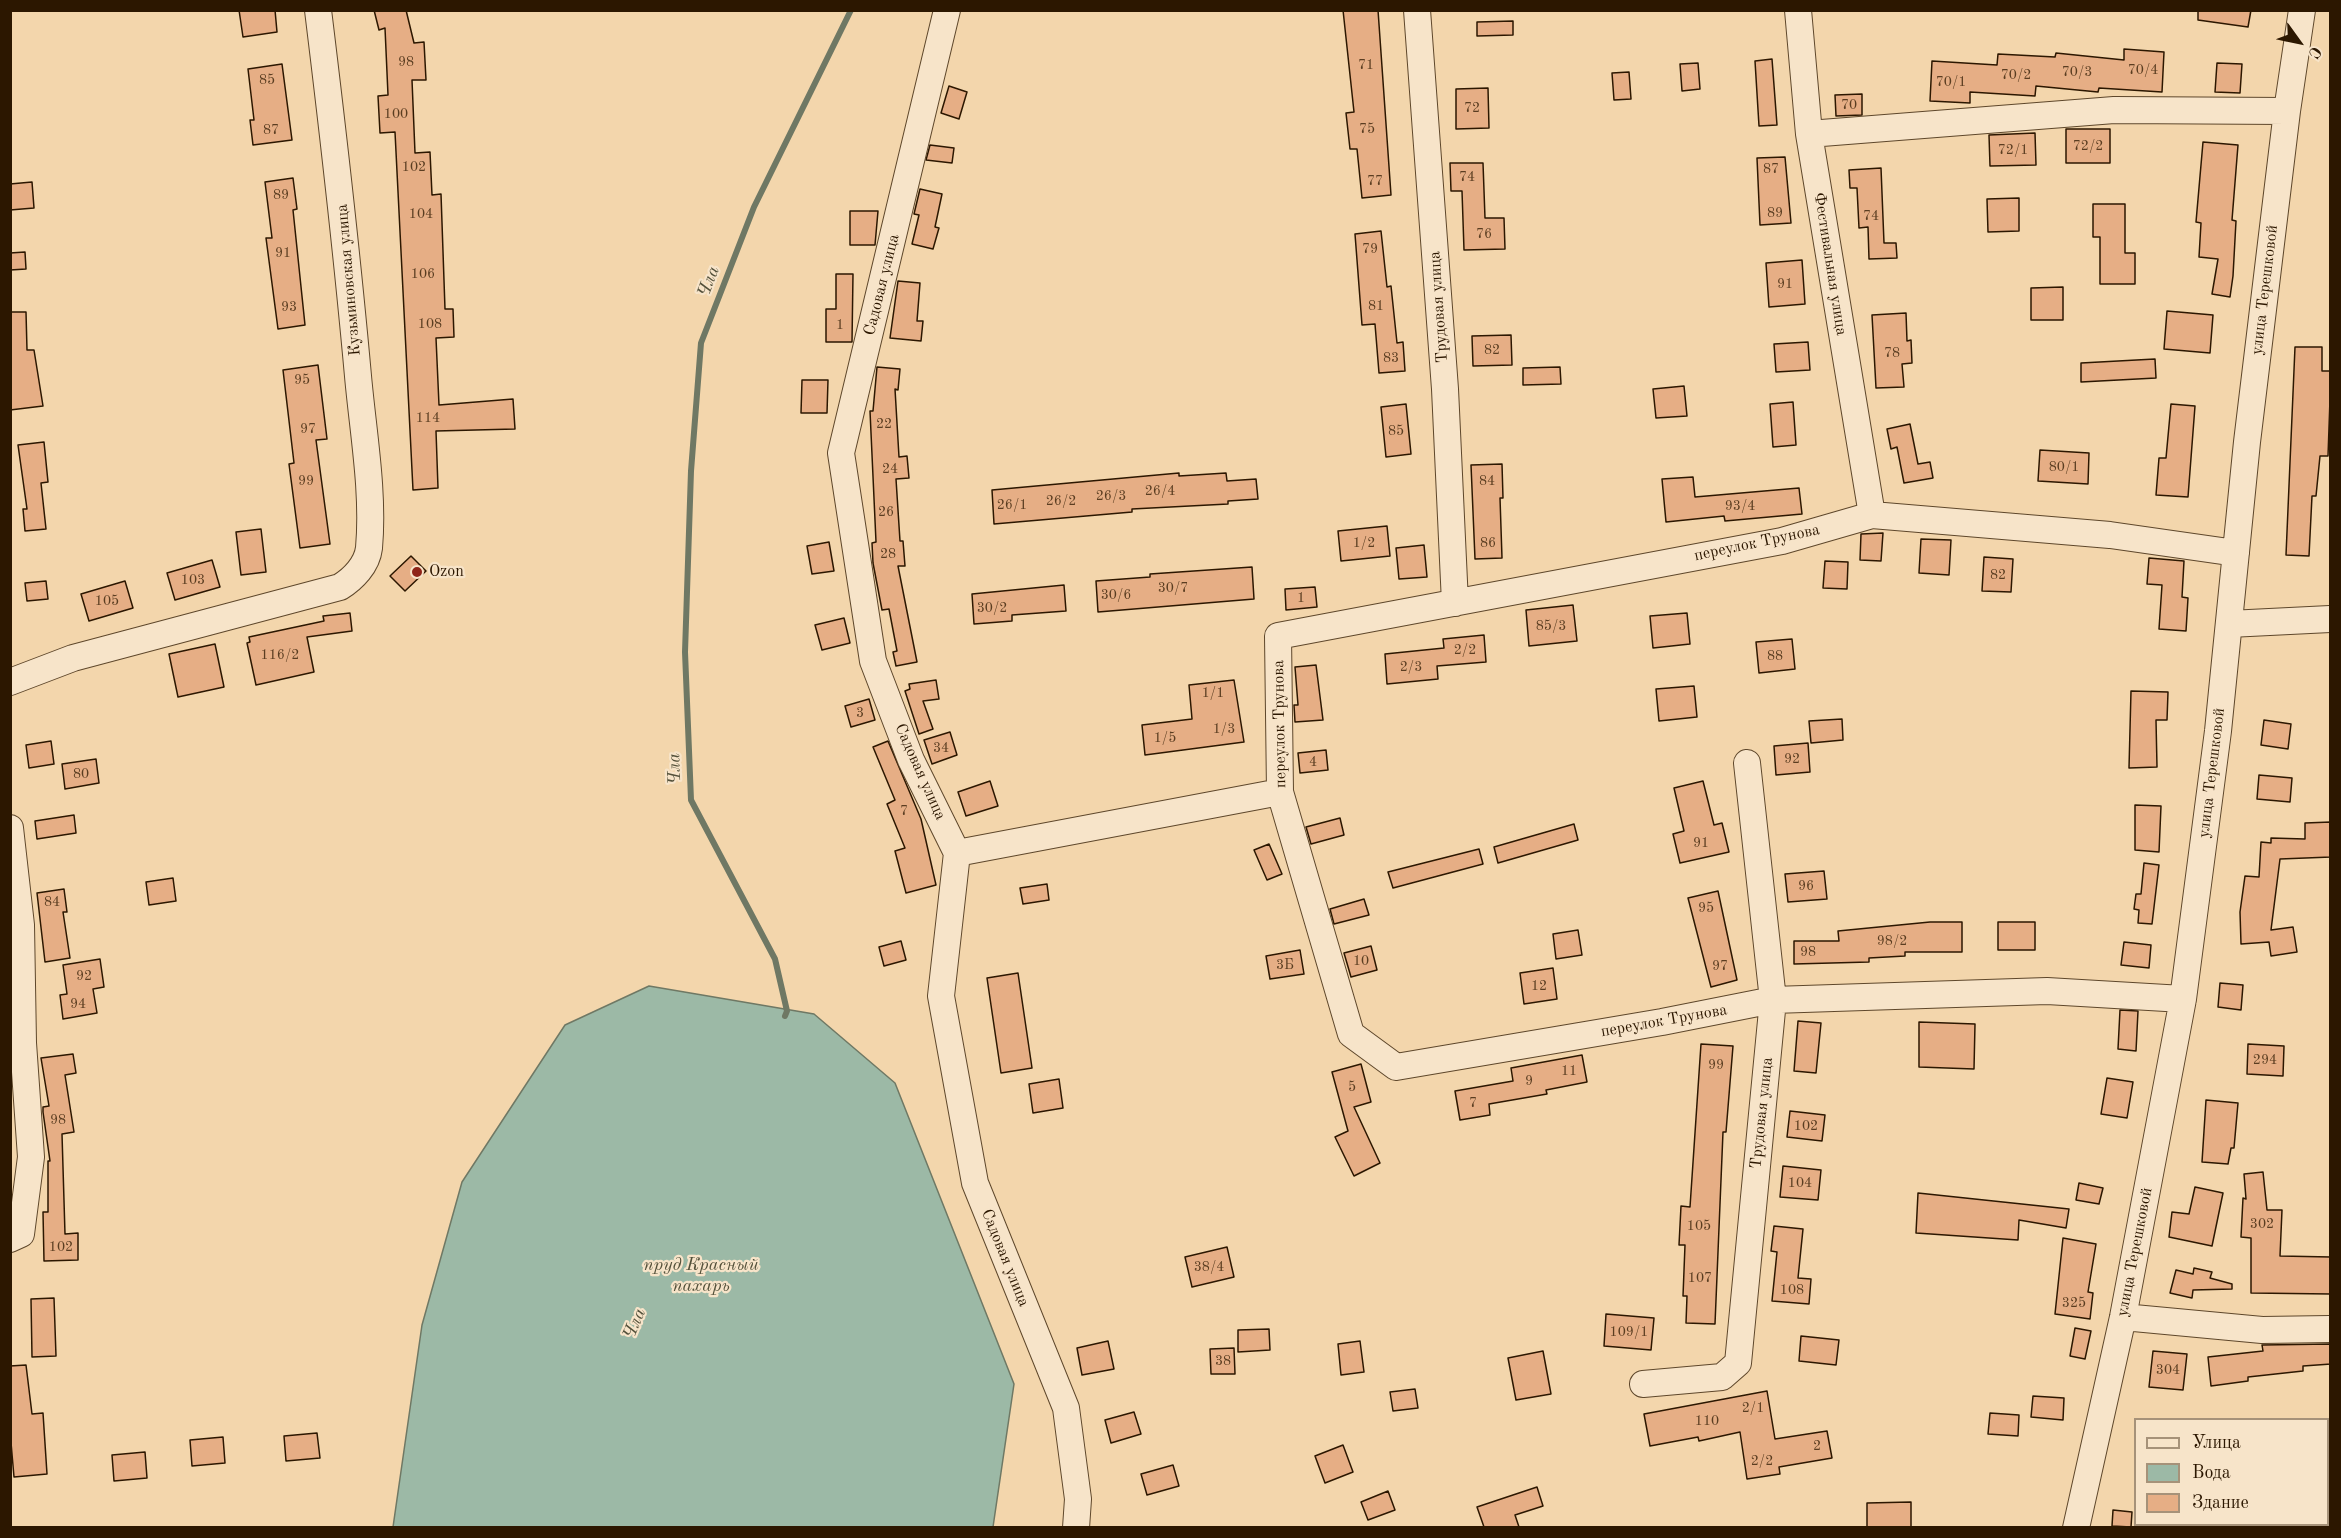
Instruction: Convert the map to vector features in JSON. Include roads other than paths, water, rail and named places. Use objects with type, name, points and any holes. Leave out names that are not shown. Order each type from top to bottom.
[{"type":"street","name":"Кузьминовская улица","points":[[10,682],[73,658],[340,587],[358,572],[369,550],[368,488],[341,195],[318,10]]},
{"type":"street","name":"Садовая улица","points":[[947,10],[841,453],[873,661],[911,759],[957,853],[941,996],[975,1183],[1066,1408],[1078,1499],[1076,1527]]},
{"type":"street","name":"Трудовая улица","points":[[1417,10],[1444,389],[1455,603]]},
{"type":"street","name":"Фестивальная улица","points":[[1798,10],[1809,134],[1872,515]]},
{"type":"street","name":"улица Терешковой","points":[[2076,1527],[2123,1317],[2183,999],[2218,730],[2287,111],[2302,10]]},
{"type":"street","points":[[1809,134],[2114,110],[2287,111]]},
{"type":"street","name":"переулок Трунова","points":[[2183,999],[2047,991],[1773,1000],[1662,1022],[1396,1067],[1351,1034],[1280,792],[1278,636],[1782,541],[1872,515],[2110,535],[2236,553]]},
{"type":"street","points":[[2229,624],[2331,619]]},
{"type":"street","name":"Трудовая улица","points":[[1643,1384],[1722,1377],[1738,1363],[1773,1000],[1747,763]]},
{"type":"street","points":[[957,853],[1280,792]]},
{"type":"street","points":[[10,828],[21,925],[23,1042],[31,1157],[21,1234],[10,1239]]},
{"type":"street","points":[[2123,1317],[2262,1330],[2331,1329]]},
{"type":"water","name":"пруд Красный пахарь","points":[[649,986],[814,1014],[895,1083],[1014,1384],[993,1527],[393,1527],[422,1325],[462,1182],[565,1025]]},
{"type":"waterway","name":"Чла","points":[[785,1016],[787,1011],[775,959],[691,800],[685,652],[691,471],[701,343],[754,207],[851,10]]},
{"type":"place","name":"Ozon","points":[[417,572]]}]
